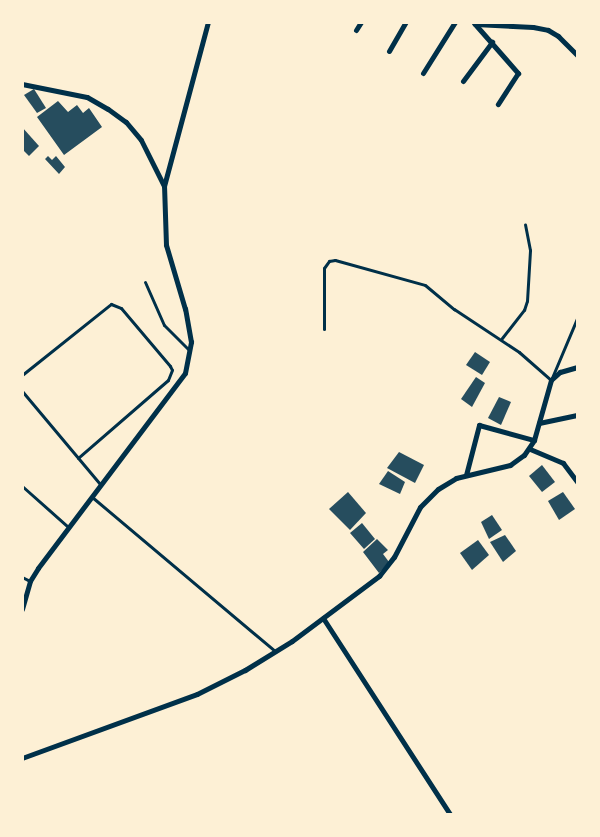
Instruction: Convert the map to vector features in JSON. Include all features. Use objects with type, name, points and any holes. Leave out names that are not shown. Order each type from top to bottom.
[{"type":"street","points":[[22,609],[30,581],[67,526],[185,373],[190,351],[189,328],[166,245],[164,186],[208,22]]},
{"type":"street","points":[[356,30],[361,22]]},
{"type":"street","points":[[389,51],[406,22]]},
{"type":"street","points":[[423,73],[455,22]]},
{"type":"street","points":[[474,23],[518,74],[498,104]]},
{"type":"street","points":[[474,23],[548,30],[558,36],[578,56]]},
{"type":"street","points":[[463,81],[492,42]]},
{"type":"street","points":[[22,84],[87,97],[108,109],[126,123],[141,140],[164,186]]},
{"type":"street","points":[[22,758],[197,694],[275,651],[323,618],[388,567],[410,524],[428,498],[447,482],[466,475],[510,465],[530,449],[551,380],[560,372],[578,367]]},
{"type":"street","points":[[539,423],[578,415]]},
{"type":"street","points":[[466,475],[479,424],[534,440]]},
{"type":"street","points":[[530,449],[563,463],[578,483]]},
{"type":"street","points":[[323,618],[450,814]]},
{"type":"lane","points":[[502,338],[524,310],[527,301],[530,250],[525,224]]},
{"type":"lane","points":[[324,329],[324,268],[329,261],[335,260],[426,285],[454,309],[502,338],[551,380],[578,316]]},
{"type":"lane","points":[[145,282],[164,325],[190,351]]},
{"type":"lane","points":[[22,375],[111,304],[121,308],[170,366],[172,370],[168,380],[78,458]]},
{"type":"lane","points":[[22,391],[100,484]]},
{"type":"lane","points":[[22,486],[67,526]]},
{"type":"lane","points":[[90,496],[275,651]]},
{"type":"lane","points":[[22,577],[30,581]]},
{"type":"building","points":[[34,89],[46,108],[37,113],[24,95]]},
{"type":"building","points":[[58,101],[68,112],[77,105],[83,113],[89,108],[102,127],[64,155],[37,117]]},
{"type":"building","points":[[22,127],[39,146],[29,156],[22,149]]},
{"type":"building","points":[[48,156],[52,160],[56,156],[65,167],[59,174],[45,159]]},
{"type":"building","points":[[475,352],[490,362],[482,375],[466,365]]},
{"type":"building","points":[[476,377],[485,383],[472,407],[461,399]]},
{"type":"building","points":[[499,397],[511,402],[501,425],[488,418]]},
{"type":"building","points":[[399,452],[424,465],[415,483],[387,468]]},
{"type":"building","points":[[542,465],[555,482],[542,492],[529,476]]},
{"type":"building","points":[[388,471],[405,482],[400,494],[379,484]]},
{"type":"building","points":[[348,492],[366,513],[350,530],[329,509]]},
{"type":"building","points":[[563,492],[575,509],[559,520],[548,501]]},
{"type":"building","points":[[492,515],[502,530],[489,539],[481,522]]},
{"type":"building","points":[[362,523],[375,539],[364,549],[350,533]]},
{"type":"building","points":[[505,535],[516,551],[503,562],[490,542]]},
{"type":"building","points":[[377,539],[388,550],[383,554],[389,562],[379,573],[363,552]]},
{"type":"building","points":[[478,540],[489,555],[472,570],[460,553]]}]
